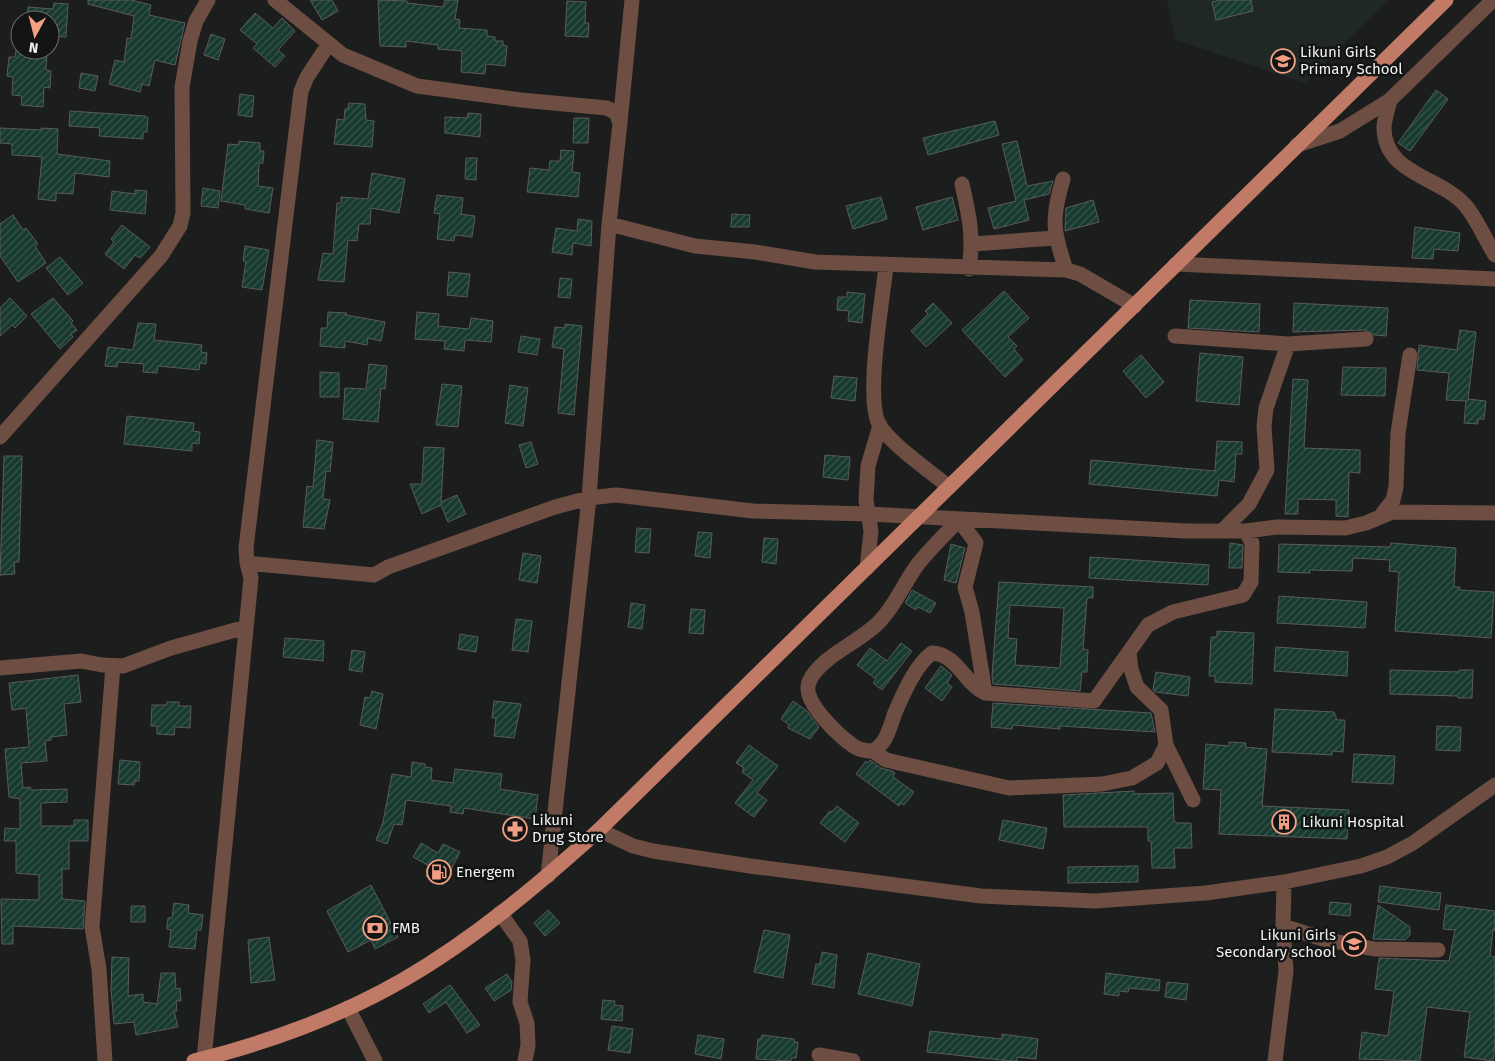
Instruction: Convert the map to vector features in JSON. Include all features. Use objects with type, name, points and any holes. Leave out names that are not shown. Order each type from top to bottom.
[{"type":"main road","points":[[199,1060],[279,1034],[348,1008],[403,980],[475,933],[548,876],[599,830],[919,518],[1040,396],[1135,306],[1295,146],[1446,0]]},
{"type":"street","points":[[0,437],[161,256],[175,237],[182,213],[182,87],[190,41],[196,21],[208,0]]},
{"type":"street","points":[[274,0],[328,45],[343,55],[417,86],[521,100],[607,108],[616,113],[620,123]]},
{"type":"street","points":[[548,876],[589,498],[609,224],[632,0]]},
{"type":"street","points":[[1295,146],[1340,130],[1390,100],[1493,0]]},
{"type":"street","points":[[199,1060],[251,578],[246,548],[301,91],[307,77],[328,45]]},
{"type":"street","points":[[1390,100],[1384,126],[1387,146],[1402,167],[1446,190],[1465,206],[1495,255]]},
{"type":"street","points":[[1063,179],[1053,220],[1055,238],[1066,270]]},
{"type":"street","points":[[962,184],[973,244],[969,269]]},
{"type":"street","points":[[609,224],[695,246],[756,252],[815,262],[969,269],[1066,270],[1080,274],[1135,306]]},
{"type":"street","points":[[973,244],[1055,238]]},
{"type":"street","points":[[1176,264],[1495,279]]},
{"type":"street","points":[[886,266],[874,387],[874,408],[880,425],[892,439],[949,487]]},
{"type":"street","points":[[1176,336],[1288,344],[1366,339]]},
{"type":"street","points":[[1222,531],[1249,504],[1266,470],[1264,426],[1266,408],[1288,344]]},
{"type":"street","points":[[1380,517],[1393,500],[1396,487],[1398,433],[1410,355]]},
{"type":"street","points":[[867,568],[871,531],[866,500],[868,466],[880,425]]},
{"type":"street","points":[[247,563],[374,575],[388,567],[555,507],[589,498],[616,495],[752,511],[869,514],[959,520],[1222,531],[1246,531],[1277,527],[1345,528],[1366,523],[1392,512],[1495,513]]},
{"type":"street","points":[[959,520],[976,543],[965,587],[972,612],[985,693]]},
{"type":"street","points":[[959,520],[917,565],[898,598],[880,622],[854,643],[835,654],[808,683],[807,694],[812,705],[856,747],[873,751],[886,760],[1009,788],[1102,784],[1132,778],[1157,763],[1166,745]]},
{"type":"street","points":[[873,751],[885,740],[896,708],[924,659],[932,652],[941,653],[951,659],[976,689],[985,693],[1094,701],[1148,625],[1173,612],[1243,595],[1251,582],[1252,543],[1246,531]]},
{"type":"street","points":[[0,668],[81,661],[113,666],[134,663],[171,648],[246,627]]},
{"type":"street","points":[[1129,653],[1131,669],[1137,687],[1160,710],[1166,745],[1193,800]]},
{"type":"street","points":[[105,1061],[99,969],[92,927],[113,666]]},
{"type":"street","points":[[599,830],[633,846],[653,851],[991,897],[1041,900],[1114,900],[1196,894],[1284,882],[1362,866],[1387,857],[1413,843],[1495,785]]},
{"type":"street","points":[[1275,1061],[1286,971],[1283,926],[1284,882]]},
{"type":"street","points":[[500,913],[520,940],[523,960],[520,1002],[528,1023],[528,1045],[525,1061]]},
{"type":"street","points":[[1283,926],[1322,939],[1374,949],[1438,950]]},
{"type":"street","points":[[348,1008],[375,1061]]},
{"type":"street","points":[[819,1055],[853,1061]]},
{"type":"shaded area","name":"Likuni Girls Primary School","points":[[1167,0],[1388,0],[1305,83],[1175,40]]},
{"type":"building","points":[[88,0],[131,0],[151,5],[149,15],[185,23],[175,65],[155,60],[149,86],[142,84],[140,92],[109,84],[115,60],[124,62],[127,38],[131,39],[134,16],[88,4]]},
{"type":"building","points":[[310,0],[332,0],[338,11],[322,20]]},
{"type":"building","points":[[378,0],[407,1],[407,3],[443,7],[445,0],[458,0],[455,19],[460,20],[459,28],[487,30],[487,36],[495,37],[495,41],[503,41],[503,45],[507,46],[505,66],[486,64],[485,74],[461,72],[462,51],[438,49],[438,45],[406,41],[406,47],[380,46]]},
{"type":"building","points":[[1221,0],[1251,0],[1253,11],[1216,20],[1212,2]]},
{"type":"building","points":[[567,1],[586,2],[585,23],[589,23],[588,37],[565,36]]},
{"type":"building","points":[[54,3],[68,4],[66,37],[60,37],[60,10],[28,10],[28,7],[53,9]]},
{"type":"building","points":[[255,13],[273,28],[282,18],[295,31],[278,50],[285,56],[275,67],[253,48],[257,44],[240,30]]},
{"type":"building","points":[[211,34],[225,39],[218,60],[204,55]]},
{"type":"building","points":[[9,57],[10,60],[46,60],[46,70],[51,71],[50,88],[44,87],[43,107],[21,105],[22,96],[12,95],[13,77],[7,76]]},
{"type":"building","points":[[81,73],[98,76],[95,91],[79,88]]},
{"type":"building","points":[[1436,90],[1448,99],[1410,151],[1398,143]]},
{"type":"building","points":[[240,94],[254,96],[252,117],[238,115]]},
{"type":"building","points":[[349,103],[365,104],[366,120],[374,121],[372,147],[334,144],[337,119],[344,120],[345,109],[348,109]]},
{"type":"building","points":[[70,111],[145,116],[148,118],[147,132],[143,132],[143,139],[99,136],[100,128],[69,126]]},
{"type":"building","points":[[468,113],[481,114],[480,137],[445,133],[445,117],[467,118]]},
{"type":"building","points":[[574,118],[589,118],[588,143],[573,143]]},
{"type":"building","points":[[995,121],[999,135],[928,155],[923,138]]},
{"type":"building","points":[[0,128],[58,129],[57,154],[110,161],[109,177],[75,173],[73,194],[56,193],[56,201],[38,199],[42,157],[12,155],[12,144],[0,143]]},
{"type":"building","points":[[239,141],[260,143],[260,151],[264,151],[263,163],[259,163],[258,186],[273,188],[269,213],[245,209],[245,205],[221,201],[228,144],[239,145]]},
{"type":"building","points":[[1017,141],[1027,186],[1053,181],[1049,194],[1024,200],[1029,220],[994,229],[988,208],[1016,201],[1002,144]]},
{"type":"building","points":[[561,150],[574,151],[572,172],[580,173],[578,197],[527,192],[530,168],[549,170],[550,161],[560,161]]},
{"type":"building","points":[[466,158],[477,158],[476,180],[465,179]]},
{"type":"building","points":[[372,173],[405,179],[399,213],[371,208],[370,224],[359,224],[357,241],[348,240],[344,282],[318,280],[323,253],[333,254],[337,203],[341,203],[341,197],[368,199]]},
{"type":"building","points":[[203,188],[220,191],[218,208],[201,206]]},
{"type":"building","points":[[135,190],[147,191],[145,214],[110,210],[112,191],[135,194]]},
{"type":"building","points":[[437,195],[463,198],[461,214],[475,216],[472,237],[455,235],[454,241],[437,239],[440,214],[434,213]]},
{"type":"building","points":[[881,197],[887,219],[853,229],[846,206]]},
{"type":"building","points":[[952,197],[958,220],[923,230],[916,207]]},
{"type":"building","points":[[1093,200],[1099,222],[1065,231],[1066,208]]},
{"type":"building","points":[[732,214],[750,215],[749,227],[731,227]]},
{"type":"building","points":[[13,215],[23,230],[26,228],[38,244],[35,246],[46,263],[18,282],[0,256],[0,224]]},
{"type":"building","points":[[578,219],[592,221],[591,246],[573,243],[572,255],[552,252],[556,228],[577,231]]},
{"type":"building","points":[[122,225],[150,247],[140,258],[135,255],[124,269],[105,254],[114,242],[111,239]]},
{"type":"building","points":[[1415,227],[1460,233],[1458,251],[1434,249],[1433,259],[1412,258]]},
{"type":"building","points":[[245,246],[269,250],[262,290],[242,287],[246,261],[243,261]]},
{"type":"building","points":[[60,257],[83,283],[68,295],[46,268]]},
{"type":"building","points":[[449,272],[470,274],[467,297],[447,295]]},
{"type":"building","points":[[560,278],[572,279],[570,298],[558,297]]},
{"type":"building","points":[[1004,291],[1029,318],[1008,337],[1017,346],[1014,349],[1023,360],[1005,377],[962,330]]},
{"type":"building","points":[[847,292],[865,294],[862,323],[848,321],[849,311],[837,310],[838,297],[847,297]]},
{"type":"building","points":[[10,298],[27,316],[15,328],[12,325],[0,336],[0,308]]},
{"type":"building","points":[[53,298],[73,321],[71,323],[77,330],[71,334],[73,337],[60,349],[31,314]]},
{"type":"building","points":[[1190,300],[1260,304],[1259,332],[1188,328]]},
{"type":"building","points":[[933,303],[952,323],[926,347],[911,331],[928,314],[925,311]]},
{"type":"building","points":[[1294,303],[1388,308],[1386,336],[1374,335],[1365,330],[1293,332]]},
{"type":"building","points":[[328,312],[347,313],[346,315],[385,322],[381,341],[368,338],[367,345],[345,341],[345,348],[320,346],[321,328],[327,328]]},
{"type":"building","points":[[417,312],[439,314],[438,326],[469,329],[471,318],[493,321],[491,342],[465,340],[464,351],[444,349],[445,341],[415,339]]},
{"type":"building","points":[[138,323],[156,324],[154,340],[202,345],[201,352],[207,353],[206,364],[200,363],[199,370],[158,366],[157,373],[143,372],[144,364],[118,362],[117,367],[105,366],[108,347],[133,350]]},
{"type":"building","points":[[565,324],[582,326],[574,415],[558,413],[564,349],[552,347],[555,327],[565,328]]},
{"type":"building","points":[[1460,330],[1476,332],[1468,399],[1486,401],[1484,419],[1478,419],[1478,424],[1464,423],[1466,401],[1446,400],[1449,373],[1417,370],[1419,345],[1457,350]]},
{"type":"building","points":[[521,336],[540,339],[537,355],[518,352]]},
{"type":"building","points":[[1200,353],[1243,357],[1239,405],[1196,401]]},
{"type":"building","points":[[1141,355],[1164,382],[1146,398],[1123,371]]},
{"type":"building","points":[[369,364],[387,366],[385,389],[381,388],[378,422],[343,419],[345,388],[366,389]]},
{"type":"building","points":[[1343,367],[1386,368],[1385,396],[1341,395]]},
{"type":"building","points":[[320,372],[339,373],[339,397],[320,397]]},
{"type":"building","points":[[834,376],[857,378],[855,401],[831,398]]},
{"type":"building","points":[[1293,379],[1308,380],[1304,448],[1360,450],[1360,473],[1349,472],[1348,517],[1336,516],[1336,500],[1298,499],[1298,514],[1285,514]]},
{"type":"building","points":[[442,384],[462,386],[458,427],[436,425]]},
{"type":"building","points":[[510,385],[528,388],[523,426],[505,423]]},
{"type":"building","points":[[127,416],[194,423],[193,431],[200,432],[199,444],[192,443],[192,451],[124,444]]},
{"type":"building","points":[[317,440],[333,442],[330,472],[326,471],[323,499],[330,500],[324,529],[303,527],[307,486],[313,487]]},
{"type":"building","points":[[1217,441],[1242,442],[1242,454],[1236,454],[1234,482],[1219,480],[1217,496],[1089,484],[1091,460],[1215,471]]},
{"type":"building","points":[[531,442],[538,464],[526,468],[519,445]]},
{"type":"building","points":[[424,447],[444,448],[441,502],[457,495],[466,514],[448,522],[441,505],[422,514],[410,484],[422,484]]},
{"type":"building","points":[[825,455],[850,457],[848,480],[823,477]]},
{"type":"building","points":[[4,456],[22,456],[19,562],[14,562],[15,574],[0,575]]},
{"type":"building","points":[[637,528],[651,529],[649,553],[635,552]]},
{"type":"building","points":[[698,532],[712,533],[710,558],[695,556]]},
{"type":"building","points":[[764,538],[778,539],[776,564],[762,562]]},
{"type":"building","points":[[1230,543],[1243,545],[1242,568],[1229,568]]},
{"type":"building","points":[[1391,543],[1456,548],[1454,587],[1460,587],[1459,590],[1494,592],[1491,638],[1395,631],[1399,572],[1389,571],[1390,560],[1353,558],[1352,571],[1309,570],[1310,573],[1278,572],[1279,544],[1390,547]]},
{"type":"building","points":[[951,544],[965,548],[956,583],[944,580]]},
{"type":"building","points":[[523,553],[541,556],[537,583],[519,580]]},
{"type":"building","points":[[1090,557],[1209,565],[1208,585],[1089,578]]},
{"type":"building","points":[[999,582],[1093,587],[1093,598],[1087,598],[1083,649],[1088,650],[1087,672],[1082,672],[1080,691],[993,684]],"holes":[[[1010,605],[1064,608],[1060,668],[1015,665],[1017,639],[1008,638]]]},
{"type":"building","points":[[912,590],[936,603],[930,613],[918,607],[916,610],[905,603]]},
{"type":"building","points":[[1279,596],[1367,602],[1365,628],[1277,623]]},
{"type":"building","points":[[631,603],[645,605],[642,629],[628,627]]},
{"type":"building","points":[[691,609],[705,610],[703,634],[689,633]]},
{"type":"building","points":[[516,619],[532,621],[528,652],[512,650]]},
{"type":"building","points":[[1217,631],[1254,633],[1252,684],[1215,682],[1215,676],[1209,676],[1211,637],[1217,637]]},
{"type":"building","points":[[460,634],[478,637],[476,652],[458,649]]},
{"type":"building","points":[[285,638],[324,641],[323,661],[283,657]]},
{"type":"building","points":[[901,643],[912,651],[882,690],[873,683],[876,679],[857,665],[870,648],[887,661]]},
{"type":"building","points":[[1276,647],[1348,652],[1347,676],[1274,671]]},
{"type":"building","points":[[352,650],[365,652],[362,672],[349,670]]},
{"type":"building","points":[[941,666],[952,675],[947,683],[952,687],[942,701],[925,688]]},
{"type":"building","points":[[1390,670],[1459,672],[1459,670],[1473,670],[1472,698],[1390,694]]},
{"type":"building","points":[[1156,672],[1190,677],[1188,696],[1155,692],[1153,690]]},
{"type":"building","points":[[78,675],[81,702],[64,704],[67,735],[51,737],[51,740],[45,741],[47,761],[21,763],[23,788],[30,787],[31,790],[67,789],[67,802],[41,803],[41,826],[74,826],[74,820],[88,820],[88,841],[69,841],[69,869],[62,869],[62,899],[85,901],[83,929],[13,926],[13,944],[2,944],[1,899],[39,900],[39,875],[16,873],[16,841],[4,841],[5,828],[20,829],[20,799],[9,797],[5,749],[29,747],[26,708],[12,710],[9,683]]},
{"type":"building","points":[[372,691],[383,694],[376,729],[360,725],[365,697],[370,698]]},
{"type":"building","points":[[494,701],[521,704],[514,738],[494,736],[496,718],[492,718]]},
{"type":"building","points":[[793,701],[807,711],[819,727],[810,739],[788,728],[789,725],[781,719]]},
{"type":"building","points":[[167,702],[179,702],[179,706],[191,706],[190,728],[175,727],[174,735],[157,734],[157,726],[151,726],[152,705],[167,705]]},
{"type":"building","points":[[993,703],[1151,713],[1155,732],[1060,726],[1060,729],[1013,725],[1012,729],[991,727]]},
{"type":"building","points":[[1275,709],[1334,712],[1337,720],[1345,720],[1343,752],[1332,751],[1332,755],[1272,752]]},
{"type":"building","points":[[1437,726],[1461,727],[1460,751],[1436,750]]},
{"type":"building","points":[[1229,742],[1246,743],[1245,747],[1267,749],[1262,806],[1349,810],[1347,839],[1219,834],[1221,790],[1203,789],[1206,744],[1229,746]]},
{"type":"building","points":[[749,745],[778,766],[757,793],[767,800],[754,817],[735,803],[753,780],[742,772],[744,768],[736,763]]},
{"type":"building","points":[[1354,754],[1395,756],[1393,784],[1352,782]]},
{"type":"building","points":[[120,760],[140,762],[139,781],[135,781],[134,785],[118,784]]},
{"type":"building","points":[[870,760],[881,768],[895,773],[893,777],[914,792],[904,805],[901,803],[899,806],[856,774],[866,761],[868,763]]},
{"type":"building","points":[[412,762],[425,764],[425,767],[432,768],[431,780],[453,783],[455,769],[502,774],[500,789],[538,795],[535,819],[464,808],[463,814],[450,812],[451,806],[406,800],[402,825],[394,824],[387,844],[376,840],[383,822],[392,774],[411,777]]},
{"type":"building","points":[[1134,791],[1134,794],[1173,793],[1174,821],[1177,823],[1191,823],[1192,848],[1174,848],[1175,868],[1152,868],[1151,841],[1148,841],[1148,827],[1064,827],[1063,795]]},
{"type":"building","points":[[837,806],[859,823],[845,842],[820,823]]},
{"type":"building","points":[[1003,820],[1047,828],[1043,849],[999,840]]},
{"type":"building","points":[[421,843],[438,853],[443,844],[460,852],[443,885],[426,876],[431,867],[413,857]]},
{"type":"building","points":[[1138,866],[1138,882],[1068,883],[1068,867]]},
{"type":"building","points":[[371,885],[398,937],[375,949],[371,940],[348,952],[327,911]]},
{"type":"building","points":[[1380,886],[1441,893],[1439,910],[1378,902]]},
{"type":"building","points":[[1330,902],[1351,904],[1350,916],[1329,914]]},
{"type":"building","points":[[174,903],[189,905],[188,913],[203,915],[201,930],[197,930],[195,949],[169,947],[171,930],[167,929],[167,924],[168,918],[172,918]]},
{"type":"building","points":[[1378,905],[1410,927],[1410,935],[1405,940],[1373,939]]},
{"type":"building","points":[[1446,905],[1495,911],[1495,930],[1493,930],[1490,956],[1495,957],[1495,1043],[1493,1061],[1464,1057],[1470,1012],[1427,1007],[1420,1061],[1359,1059],[1362,1032],[1388,1036],[1394,991],[1375,989],[1379,958],[1449,961],[1455,930],[1443,929]]},
{"type":"building","points":[[131,906],[145,906],[145,922],[131,922]]},
{"type":"building","points":[[548,910],[560,923],[545,936],[534,923]]},
{"type":"building","points":[[764,930],[790,935],[783,978],[754,972]]},
{"type":"building","points":[[269,937],[275,980],[251,983],[248,940]]},
{"type":"building","points":[[822,952],[837,955],[834,988],[812,984],[816,964],[820,964]]},
{"type":"building","points":[[868,953],[920,964],[912,1006],[858,994]]},
{"type":"building","points":[[112,957],[129,958],[128,996],[143,994],[143,1002],[157,1004],[161,973],[175,973],[176,989],[180,988],[181,1001],[176,1001],[177,1011],[174,1011],[178,1027],[136,1035],[134,1022],[114,1024],[111,989]]},
{"type":"building","points":[[1106,973],[1160,980],[1159,991],[1129,988],[1128,992],[1119,991],[1119,996],[1104,994]]},
{"type":"building","points":[[507,974],[512,982],[511,990],[494,1001],[485,988]]},
{"type":"building","points":[[1167,982],[1188,984],[1186,1000],[1165,997]]},
{"type":"building","points":[[450,985],[480,1025],[467,1033],[446,1002],[429,1013],[423,1004]]},
{"type":"building","points":[[603,1000],[615,1001],[614,1005],[623,1006],[622,1021],[601,1019]]},
{"type":"building","points":[[612,1026],[633,1029],[630,1053],[608,1050]]},
{"type":"building","points":[[930,1031],[1002,1039],[1002,1034],[1038,1039],[1036,1059],[1017,1057],[1017,1061],[1011,1061],[927,1052]]},
{"type":"building","points":[[698,1035],[724,1039],[721,1059],[695,1054]]},
{"type":"building","points":[[762,1035],[794,1039],[794,1042],[798,1042],[796,1058],[791,1058],[791,1061],[756,1059],[758,1039],[761,1039]]},
{"type":"place","name":"Likuni Girls Primary School","points":[[1283,61]]},
{"type":"place","name":"Likuni Hospital","points":[[1284,822]]},
{"type":"place","name":"Likuni Drug Store","points":[[515,829]]},
{"type":"place","name":"Energem","points":[[439,872]]},
{"type":"place","name":"FMB","points":[[375,928]]},
{"type":"place","name":"Likuni Girls Secondary school","points":[[1354,944]]}]
